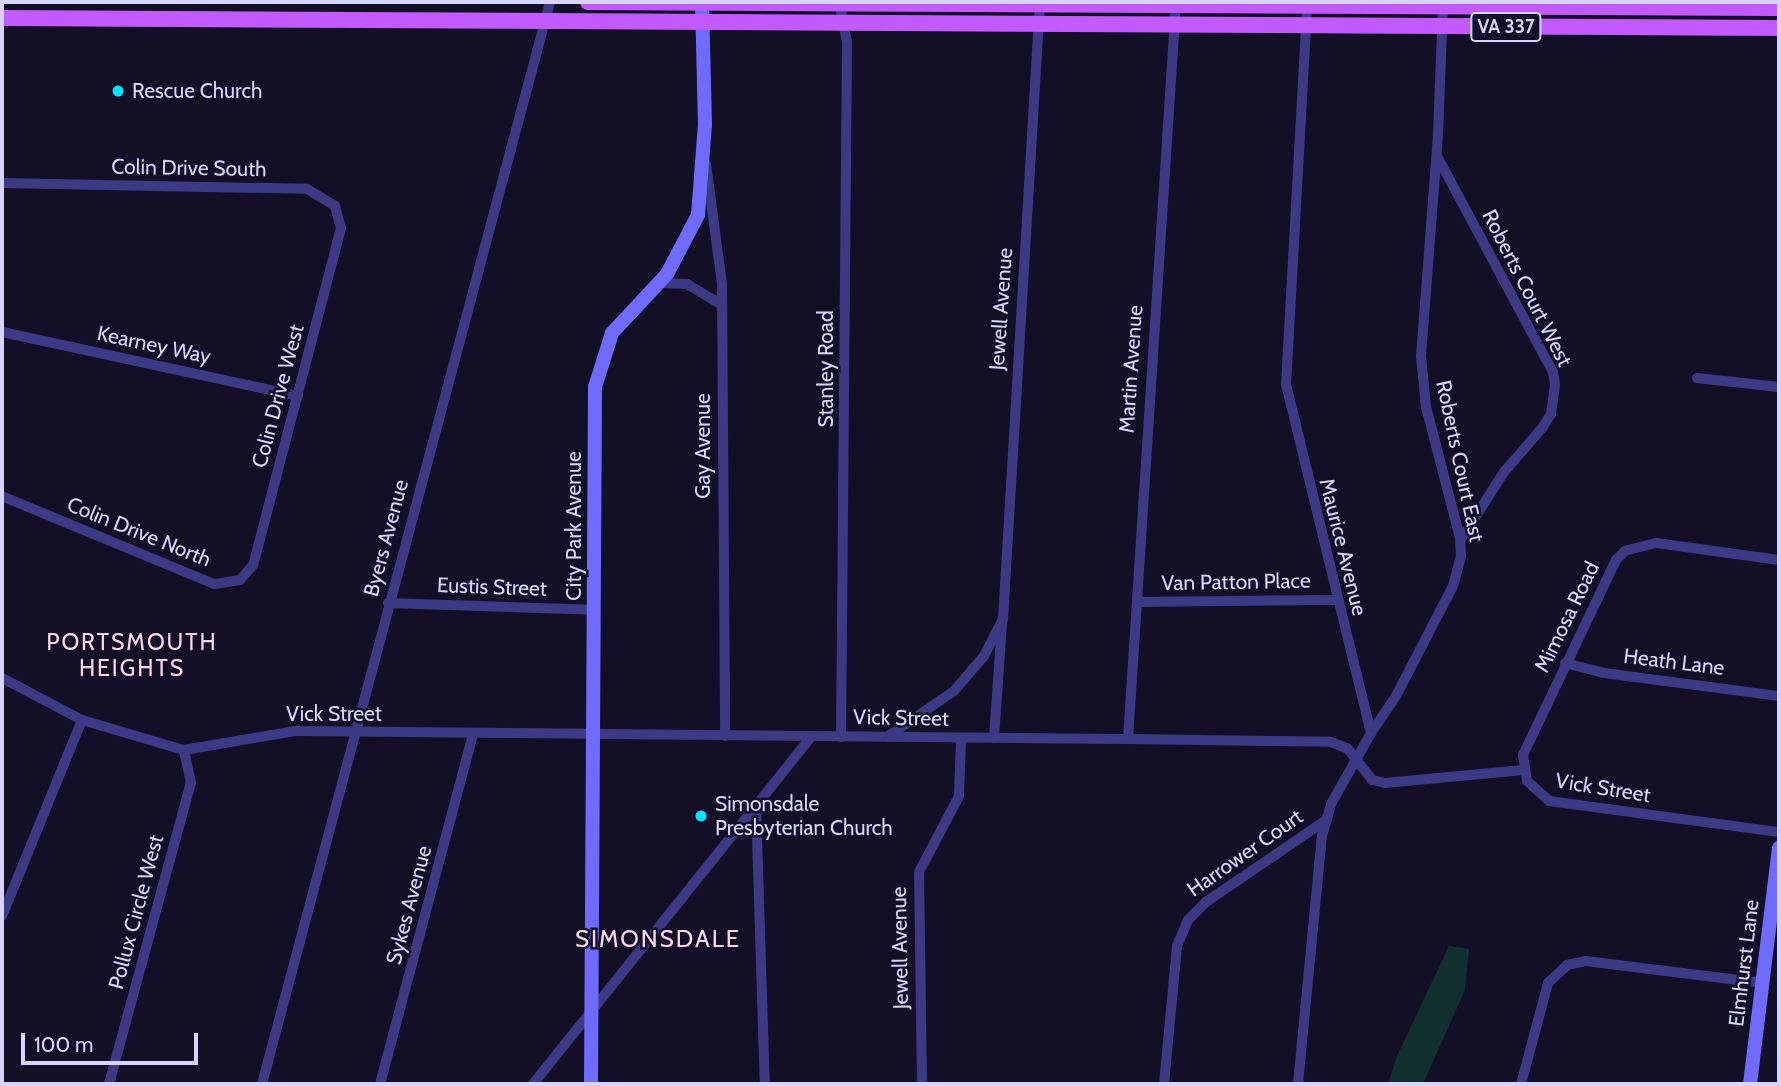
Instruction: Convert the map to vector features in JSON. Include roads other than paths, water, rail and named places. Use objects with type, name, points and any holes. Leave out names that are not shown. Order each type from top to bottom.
[{"type":"main road","name":"VA 337","points":[[588,2],[1642,5],[1779,8]]},
{"type":"main road","name":"VA 337","points":[[2,18],[1779,28]]},
{"type":"street","name":"Byers Avenue","points":[[261,1084],[550,2]]},
{"type":"street","name":"City Park Avenue","points":[[591,1084],[594,610],[599,368],[623,317],[659,283],[692,231],[703,190],[702,2]]},
{"type":"street","name":"Stanley Road","points":[[839,2],[847,42],[842,737]]},
{"type":"street","name":"Jewell Avenue","points":[[994,738],[1040,3]]},
{"type":"street","name":"Martin Avenue","points":[[1128,739],[1175,3]]},
{"type":"street","name":"Roberts Court East","points":[[1371,733],[1396,696],[1453,586],[1460,541],[1422,382],[1427,246],[1437,156],[1443,4]]},
{"type":"street","name":"Maurice Avenue","points":[[1307,5],[1286,385],[1336,600],[1371,733]]},
{"type":"street","points":[[1642,5],[1650,27]]},
{"type":"street","name":"Gay Avenue","points":[[704,156],[713,203],[722,305],[725,736]]},
{"type":"street","name":"Roberts Court West","points":[[1437,156],[1553,372],[1555,385],[1551,414],[1504,472],[1460,541]]},
{"type":"street","name":"Colin Drive South","points":[[2,184],[307,189],[335,206],[341,228],[339,241]]},
{"type":"street","name":"Colin Drive West","points":[[254,560],[339,241]]},
{"type":"street","points":[[659,283],[687,284],[722,305]]},
{"type":"street","name":"Kearney Way","points":[[2,332],[298,396]]},
{"type":"street","points":[[1697,378],[1779,387]]},
{"type":"street","name":"Colin Drive North","points":[[2,496],[214,584],[240,580],[254,560]]},
{"type":"street","name":"Mimosa Road","points":[[1523,769],[1528,739],[1616,560],[1635,546],[1656,543],[1779,559]]},
{"type":"street","name":"Van Patton Place","points":[[1137,602],[1336,600]]},
{"type":"street","name":"Eustis Street","points":[[388,603],[594,610]]},
{"type":"street","name":"Jewell Avenue","points":[[887,737],[954,691],[984,656],[1003,619]]},
{"type":"street","name":"Heath Lane","points":[[1565,663],[1604,673],[1779,696]]},
{"type":"street","name":"Vick Street","points":[[2,678],[82,720],[184,750],[268,733],[355,732],[1331,742],[1343,745],[1372,780],[1385,783],[1523,769],[1533,790],[1549,802],[1779,832]]},
{"type":"street","points":[[2,914],[82,720]]},
{"type":"street","points":[[1298,1084],[1326,820],[1355,759],[1371,733]]},
{"type":"street","name":"Sykes Avenue","points":[[380,1084],[473,735]]},
{"type":"street","points":[[533,1084],[812,736]]},
{"type":"street","name":"Jewell Avenue","points":[[922,1084],[919,872],[959,796],[961,738]]},
{"type":"street","name":"Pollux Circle West","points":[[109,1084],[191,783],[184,750]]},
{"type":"street","points":[[756,805],[765,1084]]},
{"type":"street","name":"Harrower Court","points":[[1164,1084],[1175,958],[1188,920],[1206,902],[1326,820]]},
{"type":"street","name":"Elmhurst Lane","points":[[1750,1084],[1779,848]]},
{"type":"street","points":[[1521,1084],[1548,983],[1567,965],[1586,961],[1763,983]]},
{"type":"place","name":"Rescue Church","points":[[118,91]]},
{"type":"place","name":"Simonsdale Presbyterian Church","points":[[701,816]]},
{"type":"district","name":"PORTSMOUTH HEIGHTS","points":[[132,655]]},
{"type":"district","name":"SIMONSDALE","points":[[658,939]]}]
